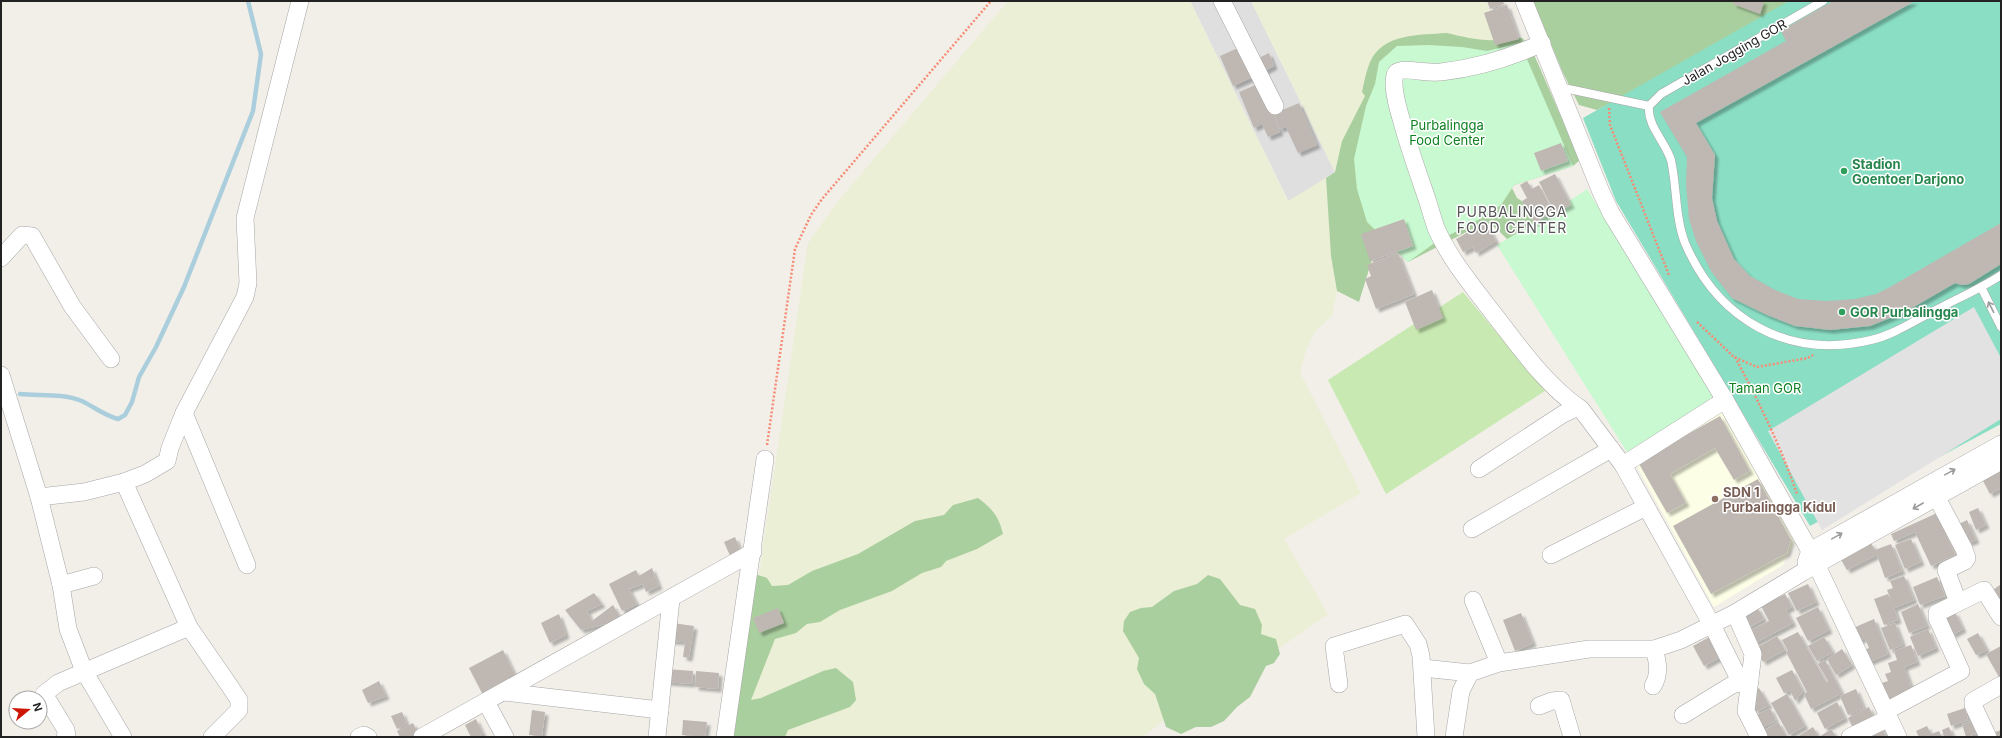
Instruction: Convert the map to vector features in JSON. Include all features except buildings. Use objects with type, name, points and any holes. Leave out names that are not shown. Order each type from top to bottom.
[{"type":"street","points":[[39,497],[84,492],[124,482],[152,471],[167,461],[170,448],[184,414],[247,289],[245,218],[300,1]]},
{"type":"street","points":[[1222,1],[1275,106]]},
{"type":"street","points":[[1524,1],[1601,192],[1611,213],[1725,400],[1898,737]]},
{"type":"street","points":[[1542,43],[1518,54],[1485,65],[1441,72],[1426,73],[1407,69],[1397,72],[1394,76],[1396,105],[1406,138],[1437,229],[1462,272],[1544,377],[1562,396],[1581,409],[1612,449],[1623,465],[1745,681]]},
{"type":"street","points":[[1,258],[22,236],[32,236],[72,306],[111,359]]},
{"type":"street","points":[[1,375],[39,497],[61,585],[68,629],[84,672],[123,737]]},
{"type":"street","points":[[1623,465],[1725,400]]},
{"type":"street","points":[[1479,469],[1563,414],[1578,407]]},
{"type":"street","points":[[184,414],[247,565]]},
{"type":"street","points":[[1429,669],[1470,673],[1499,663],[1589,649],[1654,648],[1681,640],[1735,613],[1810,563],[2001,444]]},
{"type":"street","points":[[1472,529],[1612,449]]},
{"type":"street","points":[[725,737],[753,552],[765,459]]},
{"type":"street","points":[[1810,563],[2001,461]]},
{"type":"street","points":[[124,482],[189,627],[211,656],[238,700],[239,710],[212,737]]},
{"type":"street","points":[[1936,496],[1964,549],[1966,558],[1965,561],[1946,570],[1958,602]]},
{"type":"street","points":[[1551,555],[1646,507]]},
{"type":"street","points":[[422,737],[672,599],[753,552]]},
{"type":"street","points":[[61,585],[94,576]]},
{"type":"street","points":[[1850,737],[1887,714],[1960,673],[1960,669],[1936,615],[1938,612],[1984,590],[2001,617]]},
{"type":"street","points":[[657,737],[672,599]]},
{"type":"street","points":[[1472,600],[1499,663]]},
{"type":"street","points":[[1735,613],[1753,654],[1745,681],[1746,711],[1759,737]]},
{"type":"street","points":[[1339,684],[1334,646],[1405,624],[1418,644],[1429,669],[1426,737]]},
{"type":"street","points":[[65,737],[67,736],[66,730],[44,694],[58,683],[189,627]]},
{"type":"street","points":[[1653,686],[1657,679],[1658,663],[1654,648]]},
{"type":"street","points":[[1454,737],[1461,691],[1470,673]]},
{"type":"street","points":[[1683,715],[1732,685],[1745,681]]},
{"type":"street","points":[[1988,737],[1973,705],[1973,701],[2001,685]]},
{"type":"street","points":[[504,692],[660,710]]},
{"type":"street","points":[[1539,706],[1552,701],[1561,700],[1572,737]]},
{"type":"street","points":[[486,702],[505,737]]},
{"type":"street","points":[[359,737],[364,735],[368,737]]},
{"type":"lane","name":"Jalan Jogging GOR","points":[[1649,106],[1661,94],[1823,1]]},
{"type":"lane","points":[[1559,87],[1649,106],[1648,114],[1651,123],[1668,151],[1671,160],[1679,220],[1685,241],[1695,264],[1709,286],[1723,303],[1745,320],[1767,332],[1806,344],[1832,344],[1872,340],[1895,331],[1981,287],[2000,279]]},
{"type":"lane","points":[[1981,287],[2001,326]]},
{"type":"path","points":[[765,459],[795,249],[803,229],[822,199],[991,1]]},
{"type":"path","points":[[1735,357],[1763,411],[1789,469],[1798,496]]},
{"type":"shaded area","points":[[1008,1],[1190,1],[1288,201],[1326,178],[1331,256],[1337,291],[1332,316],[1315,331],[1306,350],[1300,372],[1361,493],[1284,539],[1328,614],[1271,654],[1170,715],[1143,737],[768,737],[745,708],[754,608],[808,243],[839,200]]},
{"type":"shaded area","points":[[1190,1],[1251,1],[1335,172],[1289,202]]},
{"type":"shaded area","points":[[1251,1],[1486,1],[1503,43],[1368,78],[1364,101],[1352,127],[1343,140],[1335,172]]},
{"type":"shaded area","points":[[1974,307],[2001,358],[2001,419],[1822,530],[1768,431]]},
{"type":"shaded area","name":"SDN 1 Purbalingga Kidul","points":[[1724,409],[1797,538],[1783,565],[1714,607],[1633,459]]},
{"type":"green space","points":[[1533,1],[1806,1],[1597,110],[1579,105],[1563,73]]},
{"type":"green space","name":"GOR Purbalingga","points":[[1789,1],[2001,1],[2001,424],[1810,526],[1616,201],[1583,118]]},
{"type":"green space","name":"Purbalingga Food Center","points":[[1447,33],[1484,40],[1522,38],[1526,42],[1524,64],[1532,50],[1580,160],[1573,166],[1514,185],[1512,188],[1517,198],[1531,207],[1534,223],[1522,236],[1507,239],[1497,229],[1486,222],[1408,262],[1392,246],[1374,253],[1359,302],[1337,291],[1331,256],[1326,178],[1335,172],[1342,141],[1365,96],[1362,92],[1365,77],[1370,62],[1376,53],[1384,46],[1403,37]]},
{"type":"green space","name":"Purbalingga Food Center","points":[[1520,43],[1573,166],[1514,185],[1501,205],[1478,220],[1436,242],[1408,262],[1367,222],[1357,189],[1354,159],[1366,106],[1375,84],[1379,62],[1397,46],[1428,45],[1462,47],[1487,51]]},
{"type":"green space","name":"Purbalingga Food Center","points":[[1587,189],[1716,396],[1627,452],[1497,245],[1553,212]]},
{"type":"green space","points":[[1463,292],[1545,391],[1386,494],[1328,380]]},
{"type":"green space","points":[[978,498],[994,513],[1003,534],[977,549],[946,561],[941,567],[922,573],[892,591],[840,610],[820,622],[807,624],[796,633],[775,639],[751,700],[761,698],[823,671],[836,668],[853,682],[856,700],[850,707],[788,730],[785,737],[726,737],[755,574],[767,578],[772,586],[788,585],[812,571],[858,554],[915,521],[944,515],[953,505]]},
{"type":"green space","points":[[1208,575],[1220,579],[1240,605],[1255,609],[1262,625],[1261,634],[1276,639],[1280,654],[1274,663],[1266,666],[1250,697],[1237,707],[1224,721],[1211,727],[1196,727],[1181,734],[1166,727],[1155,694],[1144,684],[1137,669],[1139,658],[1123,631],[1124,621],[1130,612],[1141,608],[1152,607],[1174,591],[1197,584]]},
{"type":"waterway","points":[[20,394],[51,395],[74,398],[118,419],[125,415],[132,402],[139,377],[156,347],[184,287],[253,111],[261,54],[248,1]]},
{"type":"place","name":"Stadion Goentoer Darjono","points":[[1844,171]]},
{"type":"place","name":"GOR Purbalingga","points":[[1842,312]]},
{"type":"place","name":"SDN 1 Purbalingga Kidul","points":[[1715,499]]},
{"type":"district","name":"PURBALINGGA FOOD CENTER","points":[[1512,220]]},
{"type":"park label","name":"Taman GOR","points":[[1765,388]]}]
